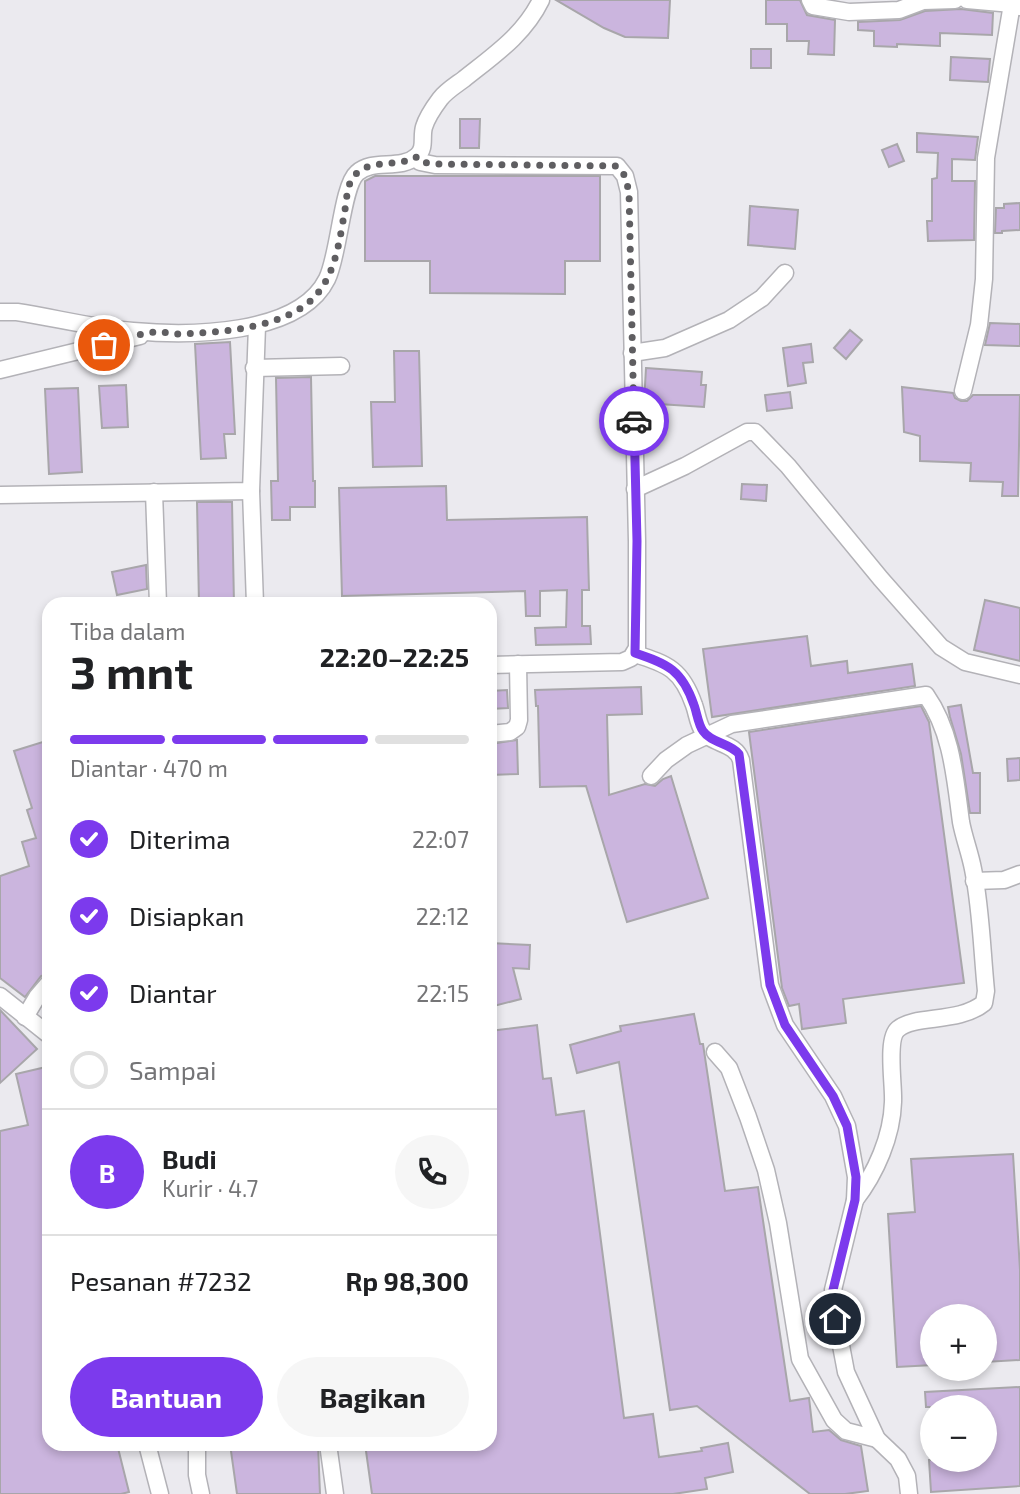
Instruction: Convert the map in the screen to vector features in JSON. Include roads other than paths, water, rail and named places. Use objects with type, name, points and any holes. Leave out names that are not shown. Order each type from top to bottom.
[{"type":"street","points":[[0,312],[132,331],[176,334],[257,327],[300,309],[319,294],[334,264],[349,186],[357,173],[366,167],[406,162],[416,157],[423,148],[423,128],[442,96],[514,39],[532,18],[541,0]]},
{"type":"street","points":[[810,0],[813,6],[849,12],[899,10],[923,1],[955,0]]},
{"type":"street","points":[[962,391],[979,325],[984,279],[986,158],[1016,6],[967,0]]},
{"type":"street","points":[[416,157],[420,162],[435,164],[617,166],[625,176],[629,192],[635,489],[635,653],[622,662],[497,665]]},
{"type":"street","points":[[632,354],[665,348],[729,320],[762,298],[785,273]]},
{"type":"street","points":[[255,597],[251,491],[257,327]]},
{"type":"street","points":[[0,370],[156,332]]},
{"type":"street","points":[[254,368],[341,366]]},
{"type":"street","points":[[635,489],[685,466],[747,432],[755,432],[788,466],[941,647],[965,662],[1020,675]]},
{"type":"street","points":[[0,495],[251,491]]},
{"type":"street","points":[[154,492],[158,597]]},
{"type":"street","points":[[635,653],[675,670],[685,684],[702,730],[735,750],[741,760],[770,985],[785,1025],[833,1096],[847,1126],[856,1177],[855,1200],[833,1290],[835,1319],[846,1372],[877,1439],[898,1459],[907,1476],[909,1494]]},
{"type":"street","points":[[497,733],[510,732],[517,727],[518,664]]},
{"type":"street","points":[[651,776],[666,760],[687,745],[732,724],[926,695],[939,713],[945,730],[974,881],[986,991],[984,1003],[967,1014],[906,1024],[897,1030],[892,1040],[893,1104],[890,1124],[869,1182],[855,1200]]},
{"type":"street","points":[[974,881],[1004,880],[1020,874]]},
{"type":"street","points":[[25,1017],[42,991]]},
{"type":"street","points":[[0,996],[42,1030]]},
{"type":"street","points":[[715,1052],[729,1068],[766,1170],[778,1223],[800,1359],[834,1420],[846,1431],[877,1439]]},
{"type":"street","points":[[149,1451],[160,1494]]},
{"type":"street","points":[[198,1451],[197,1475],[201,1494]]},
{"type":"street","points":[[329,1451],[335,1494]]}]
